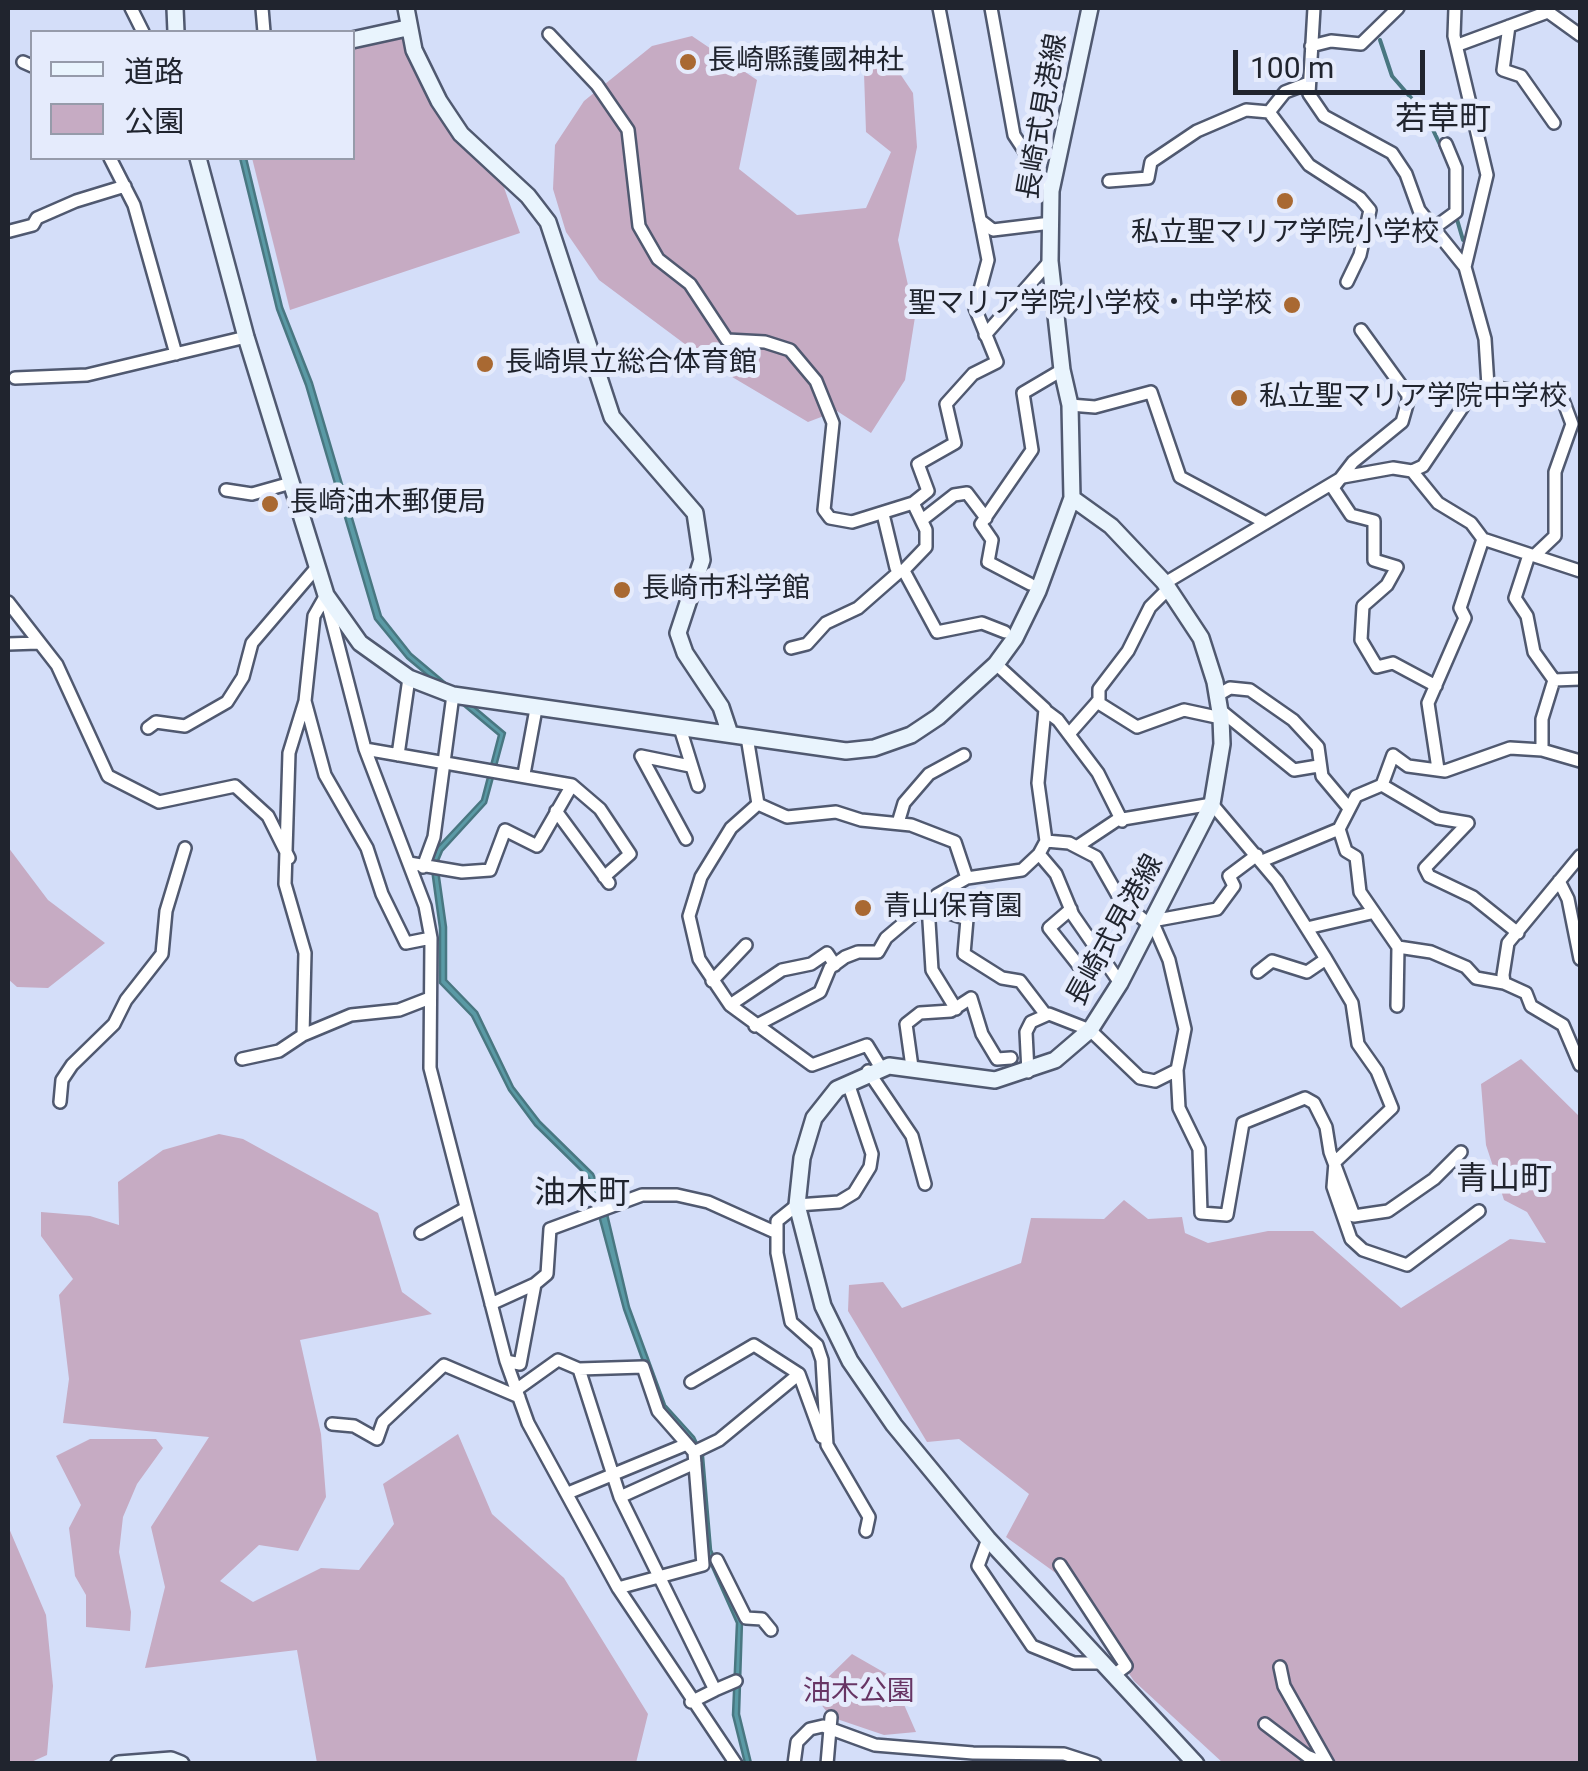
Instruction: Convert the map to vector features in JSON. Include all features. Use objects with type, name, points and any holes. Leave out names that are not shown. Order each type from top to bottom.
[{"type":"street","points":[[406,8],[407,28],[438,101],[461,134],[528,196],[548,222],[612,417],[695,513],[702,560],[678,633],[685,653],[721,706],[730,734]]},
{"type":"street","points":[[550,34],[598,85],[628,130],[639,226],[658,259],[690,284],[727,340],[764,342],[790,350],[816,381],[833,423],[824,482],[827,516],[852,522],[913,503],[930,487],[918,464],[954,445],[946,404],[973,374],[997,362],[975,308],[988,260],[939,8]]},
{"type":"street","points":[[992,8],[1014,135],[1051,191]]},
{"type":"street","name":"長崎式見港線","points":[[1090,8],[1051,191],[1050,261],[1062,370],[1070,405],[1072,498],[1111,526],[1167,586],[1201,638],[1219,707],[1222,744],[1212,804],[1120,983],[1090,1030],[1056,1060],[996,1080],[912,1067],[875,1070],[848,1082],[837,1089],[814,1118],[802,1158],[797,1206],[822,1306],[850,1361],[894,1426],[988,1539],[1196,1764]]},
{"type":"street","points":[[1314,8],[1306,84],[1324,116],[1392,153],[1406,174],[1419,210],[1466,267],[1485,338],[1488,386]]},
{"type":"street","points":[[1311,46],[1332,41],[1362,44],[1398,8]]},
{"type":"street","points":[[1455,8],[1458,45],[1487,176],[1466,267]]},
{"type":"street","points":[[1458,45],[1544,10],[1580,35]]},
{"type":"street","points":[[1509,26],[1503,70],[1521,76],[1554,124]]},
{"type":"street","points":[[355,39],[407,28]]},
{"type":"street","points":[[1269,112],[1286,92],[1306,84]]},
{"type":"street","points":[[1109,181],[1148,178],[1151,162],[1197,131],[1246,110],[1269,112],[1309,165],[1360,198],[1370,210],[1360,255],[1347,282]]},
{"type":"street","points":[[1434,228],[1456,212],[1456,168],[1446,144]]},
{"type":"street","points":[[111,160],[134,205],[176,354]]},
{"type":"street","points":[[199,160],[246,337],[326,596],[365,749],[409,863],[431,938],[430,1068],[517,1394],[528,1423],[618,1588],[736,1764]]},
{"type":"street","points":[[10,230],[33,225],[37,218],[76,201],[125,186]]},
{"type":"street","points":[[980,220],[993,230],[1050,223]]},
{"type":"street","points":[[984,335],[1050,261]]},
{"type":"street","points":[[1361,330],[1408,401],[1402,422],[1353,462],[1332,488],[1351,515],[1374,520],[1374,560],[1397,567],[1363,606],[1361,640],[1376,666],[1392,663],[1436,686]]},
{"type":"street","points":[[15,378],[88,375],[246,337]]},
{"type":"street","points":[[1030,584],[988,562],[992,540],[981,524],[1032,450],[1023,393],[1062,370]]},
{"type":"street","points":[[1412,471],[1434,454],[1468,398],[1488,386],[1563,400],[1576,425],[1555,472],[1555,536],[1532,555],[1515,598],[1527,616],[1534,652],[1554,680]]},
{"type":"street","points":[[1070,405],[1096,407],[1151,392],[1180,478],[1266,523]]},
{"type":"street","points":[[1069,734],[1097,702],[1099,689],[1128,651],[1150,607],[1167,586],[1343,477],[1394,468],[1412,471],[1438,504],[1471,523],[1483,538],[1580,571]]},
{"type":"street","points":[[226,490],[252,494],[291,483]]},
{"type":"street","points":[[922,520],[954,495],[967,493],[986,518]]},
{"type":"street","points":[[326,596],[360,643],[409,678],[454,695],[536,710],[846,750],[874,748],[911,735],[938,717],[996,664],[1016,638],[1038,591],[1072,498]]},
{"type":"street","points":[[791,648],[807,644],[826,622],[858,608],[926,547],[922,520],[913,503]]},
{"type":"street","points":[[883,514],[902,571],[937,632],[982,623],[1006,632]]},
{"type":"street","points":[[1438,769],[1428,703],[1466,618],[1460,608],[1483,538]]},
{"type":"street","points":[[148,728],[156,722],[185,726],[227,702],[242,677],[252,643],[317,567]]},
{"type":"street","points":[[303,1035],[308,976],[300,932],[288,902],[288,753],[304,700],[314,616],[326,596]]},
{"type":"street","points":[[8,602],[58,665],[108,776],[159,802],[235,786],[268,816],[288,858]]},
{"type":"street","points":[[8,644],[38,643]]},
{"type":"street","points":[[996,664],[1023,684],[1069,734],[1098,773],[1122,821]]},
{"type":"street","points":[[398,755],[409,678]]},
{"type":"street","points":[[1554,680],[1580,679]]},
{"type":"street","points":[[1542,750],[1542,720],[1554,680]]},
{"type":"street","points":[[1219,707],[1230,688],[1250,690],[1275,705],[1318,748],[1318,766],[1348,807]]},
{"type":"street","points":[[423,867],[434,837],[454,695]]},
{"type":"street","points":[[304,700],[326,774],[368,848],[382,894],[406,943],[431,938]]},
{"type":"street","points":[[1097,702],[1137,728],[1184,710],[1219,707],[1294,770],[1318,766]]},
{"type":"street","points":[[524,774],[536,710]]},
{"type":"street","points":[[755,1026],[820,992],[823,978],[835,965],[858,952],[878,952],[886,938],[967,878],[1022,870],[1039,854],[1046,842],[1038,784],[1046,712]]},
{"type":"street","points":[[680,728],[698,786]]},
{"type":"street","points":[[748,737],[758,804]]},
{"type":"street","points":[[1151,923],[1217,909],[1234,886],[1229,876],[1259,858],[1338,829],[1347,820],[1348,807],[1356,796],[1382,784],[1393,755],[1408,766],[1438,769],[1463,767],[1510,748],[1542,750],[1580,761]]},
{"type":"street","points":[[365,749],[572,785],[600,809],[630,854],[607,880],[556,812]]},
{"type":"street","points":[[898,823],[904,803],[928,774],[964,755]]},
{"type":"street","points":[[686,840],[641,756],[690,766]]},
{"type":"street","points":[[1382,784],[1438,818],[1468,824],[1424,868],[1428,876],[1473,898],[1518,933]]},
{"type":"street","points":[[409,863],[490,870],[505,830],[537,846],[572,785]]},
{"type":"street","points":[[758,804],[787,817],[836,812],[861,820],[898,823],[956,842],[967,878]]},
{"type":"street","points":[[758,804],[731,828],[701,877],[691,908],[690,930],[712,981],[730,1005],[755,1026],[812,1064],[866,1046],[912,1136],[924,1184]]},
{"type":"street","points":[[1078,846],[1122,821],[1212,804],[1259,858],[1326,959],[1352,1003],[1358,1044],[1377,1070],[1392,1108],[1335,1162],[1333,1186],[1340,1216],[1351,1239],[1363,1250],[1408,1265],[1479,1212]]},
{"type":"street","points":[[1338,829],[1346,850],[1356,857],[1360,892],[1398,947],[1397,1006]]},
{"type":"street","points":[[1046,842],[1078,846],[1099,859],[1120,901],[1151,923],[1169,960],[1185,1029],[1177,1070],[1179,1108],[1199,1150],[1201,1212],[1227,1214],[1243,1123],[1305,1098],[1314,1102],[1326,1128],[1354,1216],[1388,1211],[1461,1152]]},
{"type":"street","points":[[60,1102],[62,1080],[114,1024],[126,1000],[162,954],[166,911],[185,848]]},
{"type":"street","points":[[1039,854],[1056,874],[1070,909],[1120,983]]},
{"type":"street","points":[[1504,983],[1508,944],[1580,856]]},
{"type":"street","points":[[1559,882],[1580,959]]},
{"type":"street","points":[[1568,909],[1580,900]]},
{"type":"street","points":[[928,907],[932,970],[956,1009]]},
{"type":"street","points":[[928,907],[966,920],[964,954],[1002,978],[1020,981],[1046,1014]]},
{"type":"street","points":[[1070,909],[1049,928],[1083,972]]},
{"type":"street","points":[[1307,928],[1371,913]]},
{"type":"street","points":[[712,981],[746,945]]},
{"type":"street","points":[[1398,947],[1431,952],[1466,967],[1476,978],[1504,983],[1526,993],[1531,1006],[1563,1026],[1580,1066]]},
{"type":"street","points":[[730,1005],[782,970],[811,964],[827,954],[835,965]]},
{"type":"street","points":[[1258,972],[1272,961],[1307,972],[1326,959]]},
{"type":"street","points":[[242,1059],[280,1051],[303,1035],[350,1014],[400,1010],[430,998]]},
{"type":"street","points":[[912,1067],[906,1024],[920,1012],[937,1014],[956,1009],[972,998],[982,1034],[997,1060],[1011,1058]]},
{"type":"street","points":[[1028,1072],[1026,1032],[1031,1022],[1046,1014],[1062,1015],[1090,1030],[1140,1078],[1155,1081],[1177,1070]]},
{"type":"street","points":[[826,1446],[822,1360],[816,1345],[791,1322],[777,1221],[797,1206],[839,1202],[854,1193],[870,1167],[872,1154],[848,1082]]},
{"type":"street","points":[[491,1304],[535,1284],[547,1274],[550,1229],[642,1196],[677,1195],[708,1202],[777,1233]]},
{"type":"street","points":[[422,1233],[466,1208]]},
{"type":"street","points":[[506,1361],[520,1364],[535,1284]]},
{"type":"street","points":[[691,1382],[754,1345],[799,1374],[826,1446],[869,1518],[866,1531]]},
{"type":"street","points":[[517,1394],[558,1360],[580,1369],[643,1367],[658,1411],[692,1453],[703,1565]]},
{"type":"street","points":[[332,1424],[354,1426],[376,1439],[383,1422],[444,1364],[463,1377],[517,1394]]},
{"type":"street","points":[[580,1369],[620,1497],[715,1690]]},
{"type":"street","points":[[620,1497],[719,1440],[799,1374]]},
{"type":"street","points":[[568,1493],[692,1453]]},
{"type":"street","points":[[988,1539],[978,1566],[1032,1646],[1074,1663],[1108,1669],[1126,1666],[1060,1566]]},
{"type":"street","points":[[618,1588],[703,1565],[722,1556],[746,1618],[762,1619],[770,1630]]},
{"type":"street","points":[[1280,1668],[1284,1686],[1327,1764]]},
{"type":"street","points":[[691,1702],[736,1681]]},
{"type":"street","points":[[794,1764],[797,1742],[803,1734],[830,1722]]},
{"type":"street","points":[[827,1764],[830,1722]]},
{"type":"street","points":[[830,1722],[875,1745],[972,1753],[1064,1754],[1095,1764]]},
{"type":"street","points":[[1264,1724],[1327,1764]]},
{"type":"street","points":[[118,1764],[171,1760],[181,1764]]},
{"type":"green space","points":[[404,32],[426,91],[500,176],[520,233],[290,310],[252,160],[355,160],[355,44]]},
{"type":"green space","points":[[692,36],[757,80],[739,169],[797,215],[866,208],[891,152],[866,132],[864,73],[880,44],[913,93],[917,147],[898,240],[915,317],[905,380],[871,433],[837,411],[808,422],[717,368],[599,280],[566,232],[553,189],[555,145],[584,101],[652,46]]},
{"type":"green space","points":[[8,847],[48,900],[105,943],[48,988],[17,987],[8,979]]},
{"type":"green space","points":[[1521,1059],[1580,1117],[1580,1763],[1223,1763],[1134,1681],[1064,1579],[1006,1537],[1029,1494],[959,1439],[927,1442],[848,1311],[849,1285],[883,1282],[902,1308],[1021,1263],[1031,1218],[1104,1219],[1124,1200],[1148,1219],[1182,1217],[1185,1233],[1208,1243],[1268,1231],[1313,1231],[1401,1308],[1510,1239],[1546,1243],[1527,1212],[1504,1200],[1486,1145],[1481,1084]]},
{"type":"green space","points":[[219,1134],[243,1139],[378,1213],[402,1292],[432,1314],[300,1340],[321,1434],[326,1497],[298,1551],[259,1545],[220,1581],[253,1602],[321,1568],[359,1570],[394,1524],[383,1484],[458,1434],[492,1514],[564,1578],[648,1714],[636,1763],[317,1763],[297,1650],[145,1668],[165,1587],[151,1527],[209,1437],[63,1423],[69,1379],[59,1295],[73,1279],[41,1236],[41,1212],[90,1216],[119,1225],[118,1182],[163,1150]]},
{"type":"green space","points":[[90,1439],[156,1439],[163,1448],[137,1484],[123,1517],[119,1552],[131,1612],[130,1631],[86,1627],[86,1595],[75,1576],[69,1528],[81,1505],[56,1456]]},
{"type":"green space","points":[[8,1526],[46,1615],[53,1686],[47,1755],[29,1763],[8,1763]]},
{"type":"green space","name":"油木公園","points":[[852,1654],[892,1677],[916,1732],[884,1735],[831,1717],[812,1693]]},
{"type":"shaded area","points":[[240,160],[246,160],[282,307],[312,383],[381,616],[411,654],[505,733],[486,803],[442,851],[437,863],[446,927],[446,980],[477,1012],[513,1087],[540,1122],[593,1174],[603,1197],[629,1307],[665,1405],[694,1437],[703,1456],[711,1550],[742,1621],[739,1714],[751,1763],[745,1763],[733,1715],[737,1623],[705,1551],[697,1457],[660,1408],[624,1309],[589,1178],[535,1125],[509,1090],[472,1016],[440,983],[440,928],[431,862],[437,848],[482,800],[499,735],[407,658],[375,619],[306,385],[277,309]]},
{"type":"waterway","points":[[1380,40],[1392,76],[1426,115],[1442,149]]},
{"type":"waterway","points":[[1456,216],[1463,240]]},
{"type":"place","name":"長崎縣護國神社","points":[[688,62]]},
{"type":"place","name":"私立聖マリア学院小学校","points":[[1285,201]]},
{"type":"place","name":"聖マリア学院小学校・中学校","points":[[1292,305]]},
{"type":"place","name":"長崎県立総合体育館","points":[[485,364]]},
{"type":"place","name":"私立聖マリア学院中学校","points":[[1239,398]]},
{"type":"place","name":"長崎油木郵便局","points":[[270,504]]},
{"type":"place","name":"長崎市科学館","points":[[622,590]]},
{"type":"place","name":"青山保育園","points":[[863,908]]},
{"type":"district","name":"若草町","points":[[1443,121]]},
{"type":"district","name":"青山町","points":[[1504,1181]]},
{"type":"district","name":"油木町","points":[[582,1195]]}]
